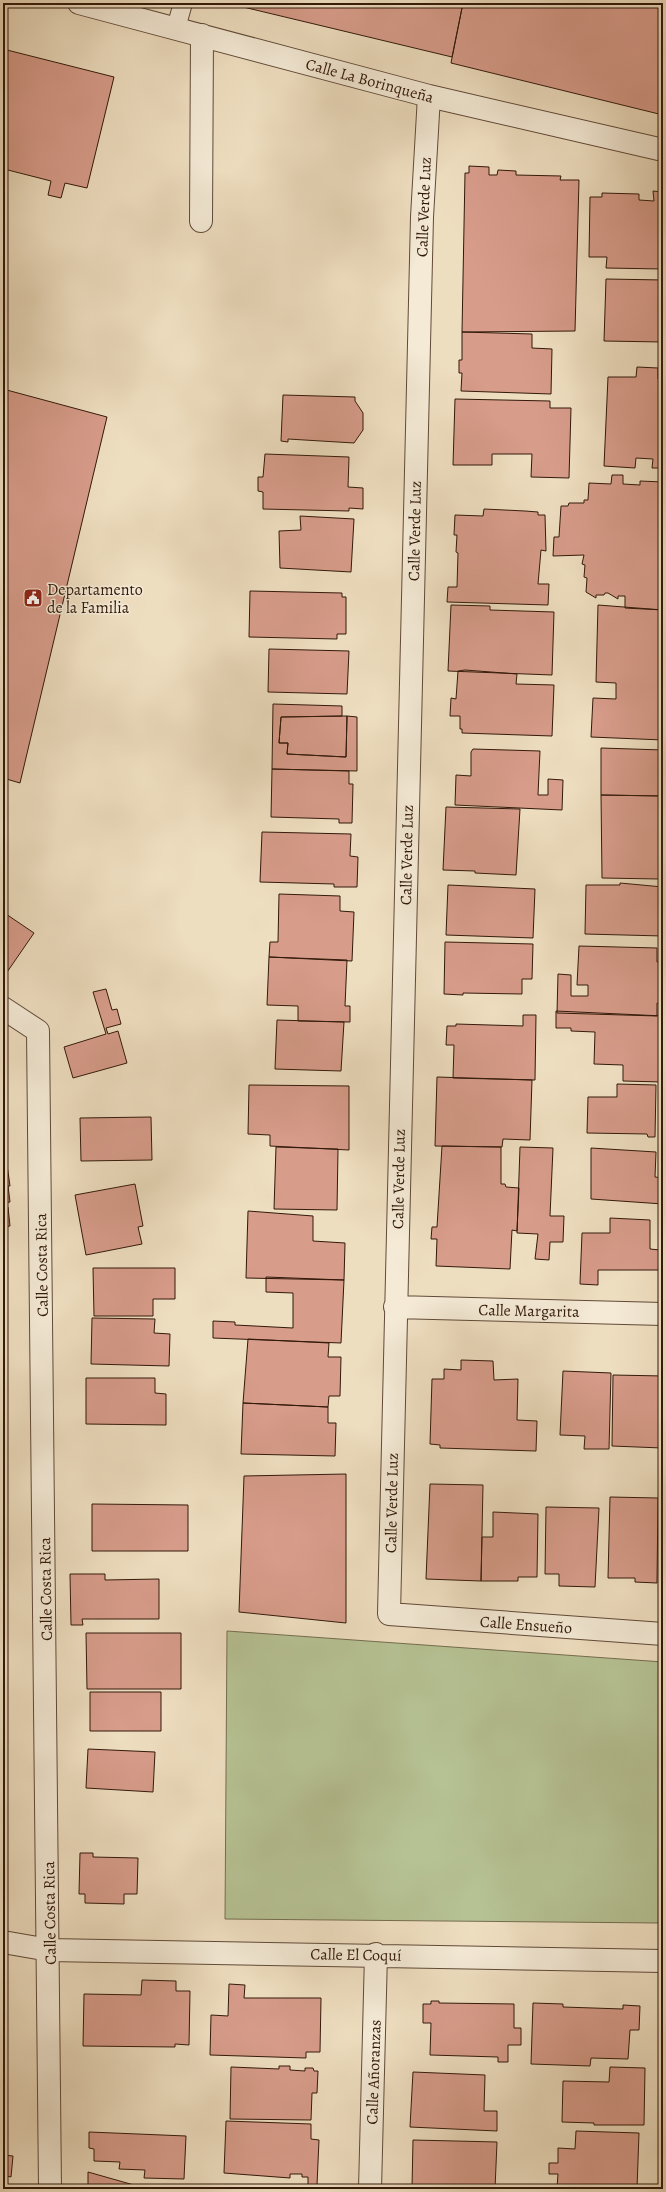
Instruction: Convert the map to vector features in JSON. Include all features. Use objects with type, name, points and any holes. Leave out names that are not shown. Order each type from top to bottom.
[{"type":"street","name":"Calle La Borinqueña","points":[[79,3],[429,96],[663,150]]},
{"type":"street","points":[[201,221],[202,35]]},
{"type":"street","name":"Calle Verde Luz","points":[[389,1614],[395,1307],[422,217],[429,96]]},
{"type":"street","name":"Calle Costa Rica","points":[[3,1008],[38,1031],[49,1950],[50,2189]]},
{"type":"street","name":"Calle Margarita","points":[[395,1307],[663,1314]]},
{"type":"street","name":"Calle Ensueño","points":[[389,1614],[663,1634]]},
{"type":"street","name":"Calle El Coquí","points":[[3,1942],[49,1950],[376,1954],[663,1961]]},
{"type":"street","name":"Calle Añoranzas","points":[[370,2189],[376,1954]]},
{"type":"lane","points":[[176,28],[184,3]]},
{"type":"green space","points":[[227,1631],[663,1662],[663,1873],[661,1923],[225,1919]]},
{"type":"building","points":[[240,3],[463,3],[452,57],[239,6]]},
{"type":"building","points":[[463,3],[663,3],[663,115],[451,63]]},
{"type":"building","points":[[3,49],[114,77],[87,188],[65,183],[61,198],[48,195],[51,181],[4,169],[3,174]]},
{"type":"building","points":[[469,166],[489,167],[489,175],[497,175],[498,170],[516,171],[516,175],[561,176],[560,180],[579,180],[575,331],[462,332],[465,173],[469,173]]},
{"type":"building","points":[[653,191],[663,192],[663,269],[606,268],[607,257],[589,257],[590,197],[602,197],[602,193],[639,194],[639,200],[654,201]]},
{"type":"building","points":[[606,279],[663,280],[663,342],[604,341]]},
{"type":"building","points":[[462,332],[532,334],[532,348],[552,349],[551,394],[461,391],[462,373],[459,373],[459,360],[462,360]]},
{"type":"building","points":[[637,367],[658,368],[658,379],[663,379],[663,468],[652,468],[653,459],[636,458],[635,468],[604,466],[608,377],[636,377]]},
{"type":"building","name":"Departamento de la Familia","points":[[3,389],[107,417],[20,783],[3,778]]},
{"type":"building","points":[[283,395],[355,397],[355,401],[363,413],[363,430],[354,443],[288,439],[288,442],[281,441]]},
{"type":"building","points":[[455,399],[550,401],[550,408],[571,408],[569,478],[531,477],[532,454],[492,454],[492,465],[453,465]]},
{"type":"building","points":[[265,454],[349,457],[348,487],[363,488],[363,509],[349,508],[349,511],[263,509],[263,492],[258,491],[258,477],[263,477]]},
{"type":"building","points":[[612,475],[623,475],[623,484],[640,485],[640,481],[663,482],[663,610],[625,608],[625,596],[618,596],[618,599],[608,593],[605,593],[604,595],[596,595],[596,598],[586,592],[587,578],[584,577],[585,565],[582,564],[584,555],[553,556],[554,537],[559,537],[561,506],[568,506],[569,503],[584,503],[584,500],[588,500],[589,483],[611,484]]},
{"type":"building","points":[[484,509],[538,512],[538,515],[545,515],[546,551],[541,550],[538,584],[549,584],[548,605],[447,602],[448,587],[457,587],[458,553],[456,552],[457,535],[454,535],[455,515],[483,516]]},
{"type":"building","points":[[300,516],[354,519],[351,572],[280,568],[279,531],[301,530]]},
{"type":"building","points":[[250,591],[342,593],[342,597],[346,597],[346,634],[337,634],[337,639],[249,637]]},
{"type":"building","points":[[451,605],[490,606],[490,610],[554,612],[552,675],[448,671]]},
{"type":"building","points":[[598,605],[663,610],[663,740],[591,737],[593,698],[616,699],[616,683],[596,682]]},
{"type":"building","points":[[269,649],[349,651],[347,694],[268,692]]},
{"type":"building","points":[[465,670],[517,674],[516,684],[554,685],[552,736],[462,733],[462,729],[460,729],[460,716],[450,716],[451,698],[456,699],[458,671]]},
{"type":"building","points":[[273,704],[342,706],[342,716],[281,717],[279,743],[288,743],[287,754],[346,757],[347,716],[357,717],[357,771],[272,769]]},
{"type":"building","points":[[347,716],[346,757],[287,754],[288,743],[279,743],[281,717]]},
{"type":"building","points":[[601,748],[663,750],[663,796],[601,795]]},
{"type":"building","points":[[473,749],[540,751],[538,795],[548,795],[548,779],[563,780],[562,810],[455,805],[456,775],[471,776],[471,752]]},
{"type":"building","points":[[272,769],[349,771],[349,784],[353,784],[352,823],[339,823],[339,819],[271,817]]},
{"type":"building","points":[[601,795],[661,796],[663,827],[660,827],[660,879],[602,878]]},
{"type":"building","points":[[446,807],[520,809],[516,875],[443,870]]},
{"type":"building","points":[[262,832],[351,834],[350,856],[358,857],[357,887],[334,887],[334,884],[260,882]]},
{"type":"building","points":[[620,883],[663,887],[663,936],[585,934],[586,885],[620,885]]},
{"type":"building","points":[[448,885],[535,889],[533,938],[446,935]]},
{"type":"building","points":[[279,894],[340,896],[340,911],[354,912],[352,961],[269,957],[270,942],[278,942]]},
{"type":"building","points":[[3,912],[34,933],[3,978]]},
{"type":"building","points":[[445,942],[533,944],[532,979],[522,979],[522,994],[444,994]]},
{"type":"building","points":[[579,946],[657,948],[657,962],[663,962],[663,1003],[657,1003],[657,1016],[557,1013],[558,974],[571,975],[571,996],[588,996],[588,985],[577,985]]},
{"type":"building","points":[[269,957],[347,960],[345,1006],[350,1006],[350,1022],[298,1021],[298,1006],[267,1005]]},
{"type":"building","points":[[106,989],[112,1010],[117,1009],[121,1024],[106,1028],[108,1034],[118,1031],[127,1063],[73,1078],[64,1047],[106,1034],[93,992]]},
{"type":"building","points":[[556,1011],[663,1016],[663,1082],[623,1081],[623,1065],[594,1064],[595,1032],[571,1031],[571,1028],[556,1028]]},
{"type":"building","points":[[523,1015],[536,1015],[535,1080],[453,1078],[454,1045],[446,1045],[447,1026],[456,1026],[456,1024],[523,1026]]},
{"type":"building","points":[[277,1020],[344,1022],[341,1071],[275,1069]]},
{"type":"building","points":[[437,1077],[532,1080],[530,1140],[503,1139],[502,1147],[435,1146]]},
{"type":"building","points":[[617,1084],[656,1085],[655,1137],[648,1137],[647,1134],[587,1133],[588,1097],[617,1097]]},
{"type":"building","points":[[249,1085],[349,1086],[349,1150],[270,1146],[270,1135],[248,1134]]},
{"type":"building","points":[[151,1117],[152,1160],[81,1161],[80,1118]]},
{"type":"building","points":[[442,1146],[501,1147],[501,1184],[505,1184],[506,1187],[519,1188],[517,1231],[512,1230],[510,1269],[436,1266],[437,1239],[431,1239],[432,1227],[437,1227]]},
{"type":"building","points":[[276,1147],[338,1149],[337,1210],[274,1209]]},
{"type":"building","points":[[520,1147],[553,1148],[550,1216],[564,1216],[563,1242],[550,1242],[549,1260],[535,1259],[538,1234],[517,1233]]},
{"type":"building","points":[[591,1148],[656,1152],[655,1177],[663,1178],[663,1204],[591,1199]]},
{"type":"building","points":[[3,1158],[6,1158],[10,1186],[8,1186],[10,1202],[3,1203]]},
{"type":"building","points":[[135,1184],[143,1226],[138,1227],[142,1244],[86,1255],[75,1195]]},
{"type":"building","points":[[8,1207],[10,1226],[3,1227],[3,1208]]},
{"type":"building","points":[[248,1211],[313,1216],[313,1241],[345,1243],[344,1280],[246,1278]]},
{"type":"building","points":[[610,1218],[650,1220],[650,1249],[660,1250],[659,1270],[598,1270],[598,1285],[580,1284],[582,1233],[610,1233]]},
{"type":"building","points":[[93,1268],[175,1268],[175,1299],[153,1299],[153,1316],[94,1316]]},
{"type":"building","points":[[266,1277],[344,1280],[341,1343],[213,1338],[213,1321],[235,1322],[235,1325],[293,1328],[293,1293],[266,1292]]},
{"type":"building","points":[[92,1318],[155,1319],[154,1333],[170,1334],[169,1366],[91,1364]]},
{"type":"building","points":[[248,1339],[329,1343],[328,1357],[341,1357],[340,1396],[329,1396],[328,1407],[243,1403]]},
{"type":"building","points":[[461,1360],[493,1361],[494,1380],[518,1379],[517,1420],[537,1421],[536,1451],[440,1448],[440,1445],[430,1444],[432,1379],[444,1379],[444,1369],[461,1370]]},
{"type":"building","points":[[563,1371],[611,1373],[609,1449],[584,1449],[585,1436],[560,1435]]},
{"type":"building","points":[[613,1375],[663,1376],[662,1448],[612,1446]]},
{"type":"building","points":[[86,1378],[155,1378],[155,1393],[166,1394],[166,1425],[86,1424]]},
{"type":"building","points":[[243,1403],[328,1407],[328,1423],[336,1423],[335,1456],[241,1454]]},
{"type":"building","points":[[346,1474],[346,1623],[239,1612],[244,1476]]},
{"type":"building","points":[[430,1484],[483,1485],[481,1581],[426,1579]]},
{"type":"building","points":[[610,1497],[658,1498],[657,1583],[635,1582],[635,1578],[608,1578]]},
{"type":"building","points":[[92,1504],[188,1505],[188,1551],[92,1551]]},
{"type":"building","points":[[546,1507],[599,1508],[595,1587],[559,1586],[559,1574],[545,1574]]},
{"type":"building","points":[[493,1512],[538,1514],[537,1577],[518,1577],[518,1581],[481,1581],[482,1537],[493,1537]]},
{"type":"building","points":[[70,1574],[105,1574],[105,1580],[159,1579],[159,1619],[82,1619],[83,1625],[71,1625]]},
{"type":"building","points":[[86,1633],[181,1633],[181,1689],[87,1689]]},
{"type":"building","points":[[90,1692],[161,1692],[161,1731],[90,1731]]},
{"type":"building","points":[[88,1749],[155,1752],[153,1792],[86,1788]]},
{"type":"building","points":[[80,1853],[93,1853],[93,1857],[138,1858],[137,1894],[124,1894],[124,1904],[85,1903],[85,1894],[79,1894]]},
{"type":"building","points":[[142,1980],[176,1981],[176,1991],[190,1991],[189,2045],[175,2044],[175,2047],[83,2046],[84,1994],[141,1995]]},
{"type":"building","points":[[229,1984],[245,1985],[244,1998],[321,1998],[320,2052],[306,2052],[306,2058],[210,2055],[211,2015],[228,2016]]},
{"type":"building","points":[[431,2001],[439,2001],[439,2003],[514,2004],[514,2028],[521,2028],[521,2045],[508,2045],[508,2062],[498,2062],[498,2057],[430,2055],[431,2023],[423,2023],[423,2004],[431,2004]]},
{"type":"building","points":[[533,2003],[563,2004],[563,2007],[623,2009],[623,2005],[640,2006],[639,2030],[630,2030],[628,2059],[591,2058],[590,2066],[531,2064]]},
{"type":"building","points":[[279,2066],[290,2066],[290,2070],[305,2071],[305,2068],[313,2068],[314,2071],[318,2071],[317,2093],[312,2093],[311,2120],[230,2119],[231,2067],[279,2069]]},
{"type":"building","points":[[610,2067],[645,2068],[644,2125],[594,2125],[594,2123],[562,2122],[563,2081],[609,2082]]},
{"type":"building","points":[[413,2072],[485,2075],[484,2111],[497,2111],[497,2131],[410,2127]]},
{"type":"building","points":[[226,2121],[311,2124],[311,2139],[319,2140],[317,2185],[308,2185],[308,2177],[302,2177],[302,2174],[290,2174],[290,2178],[224,2173]]},
{"type":"building","points":[[576,2131],[639,2133],[637,2189],[557,2188],[558,2174],[549,2174],[549,2163],[558,2163],[558,2148],[575,2149]]},
{"type":"building","points":[[89,2132],[186,2136],[184,2179],[144,2178],[145,2170],[119,2169],[120,2162],[94,2161],[94,2149],[89,2148]]},
{"type":"building","points":[[413,2140],[497,2142],[495,2189],[412,2188]]},
{"type":"building","points":[[3,2155],[13,2156],[11,2177],[3,2175]]},
{"type":"building","points":[[88,2172],[148,2189],[88,2189]]},
{"type":"place","name":"Departamento de la Familia","points":[[33,598]]}]
